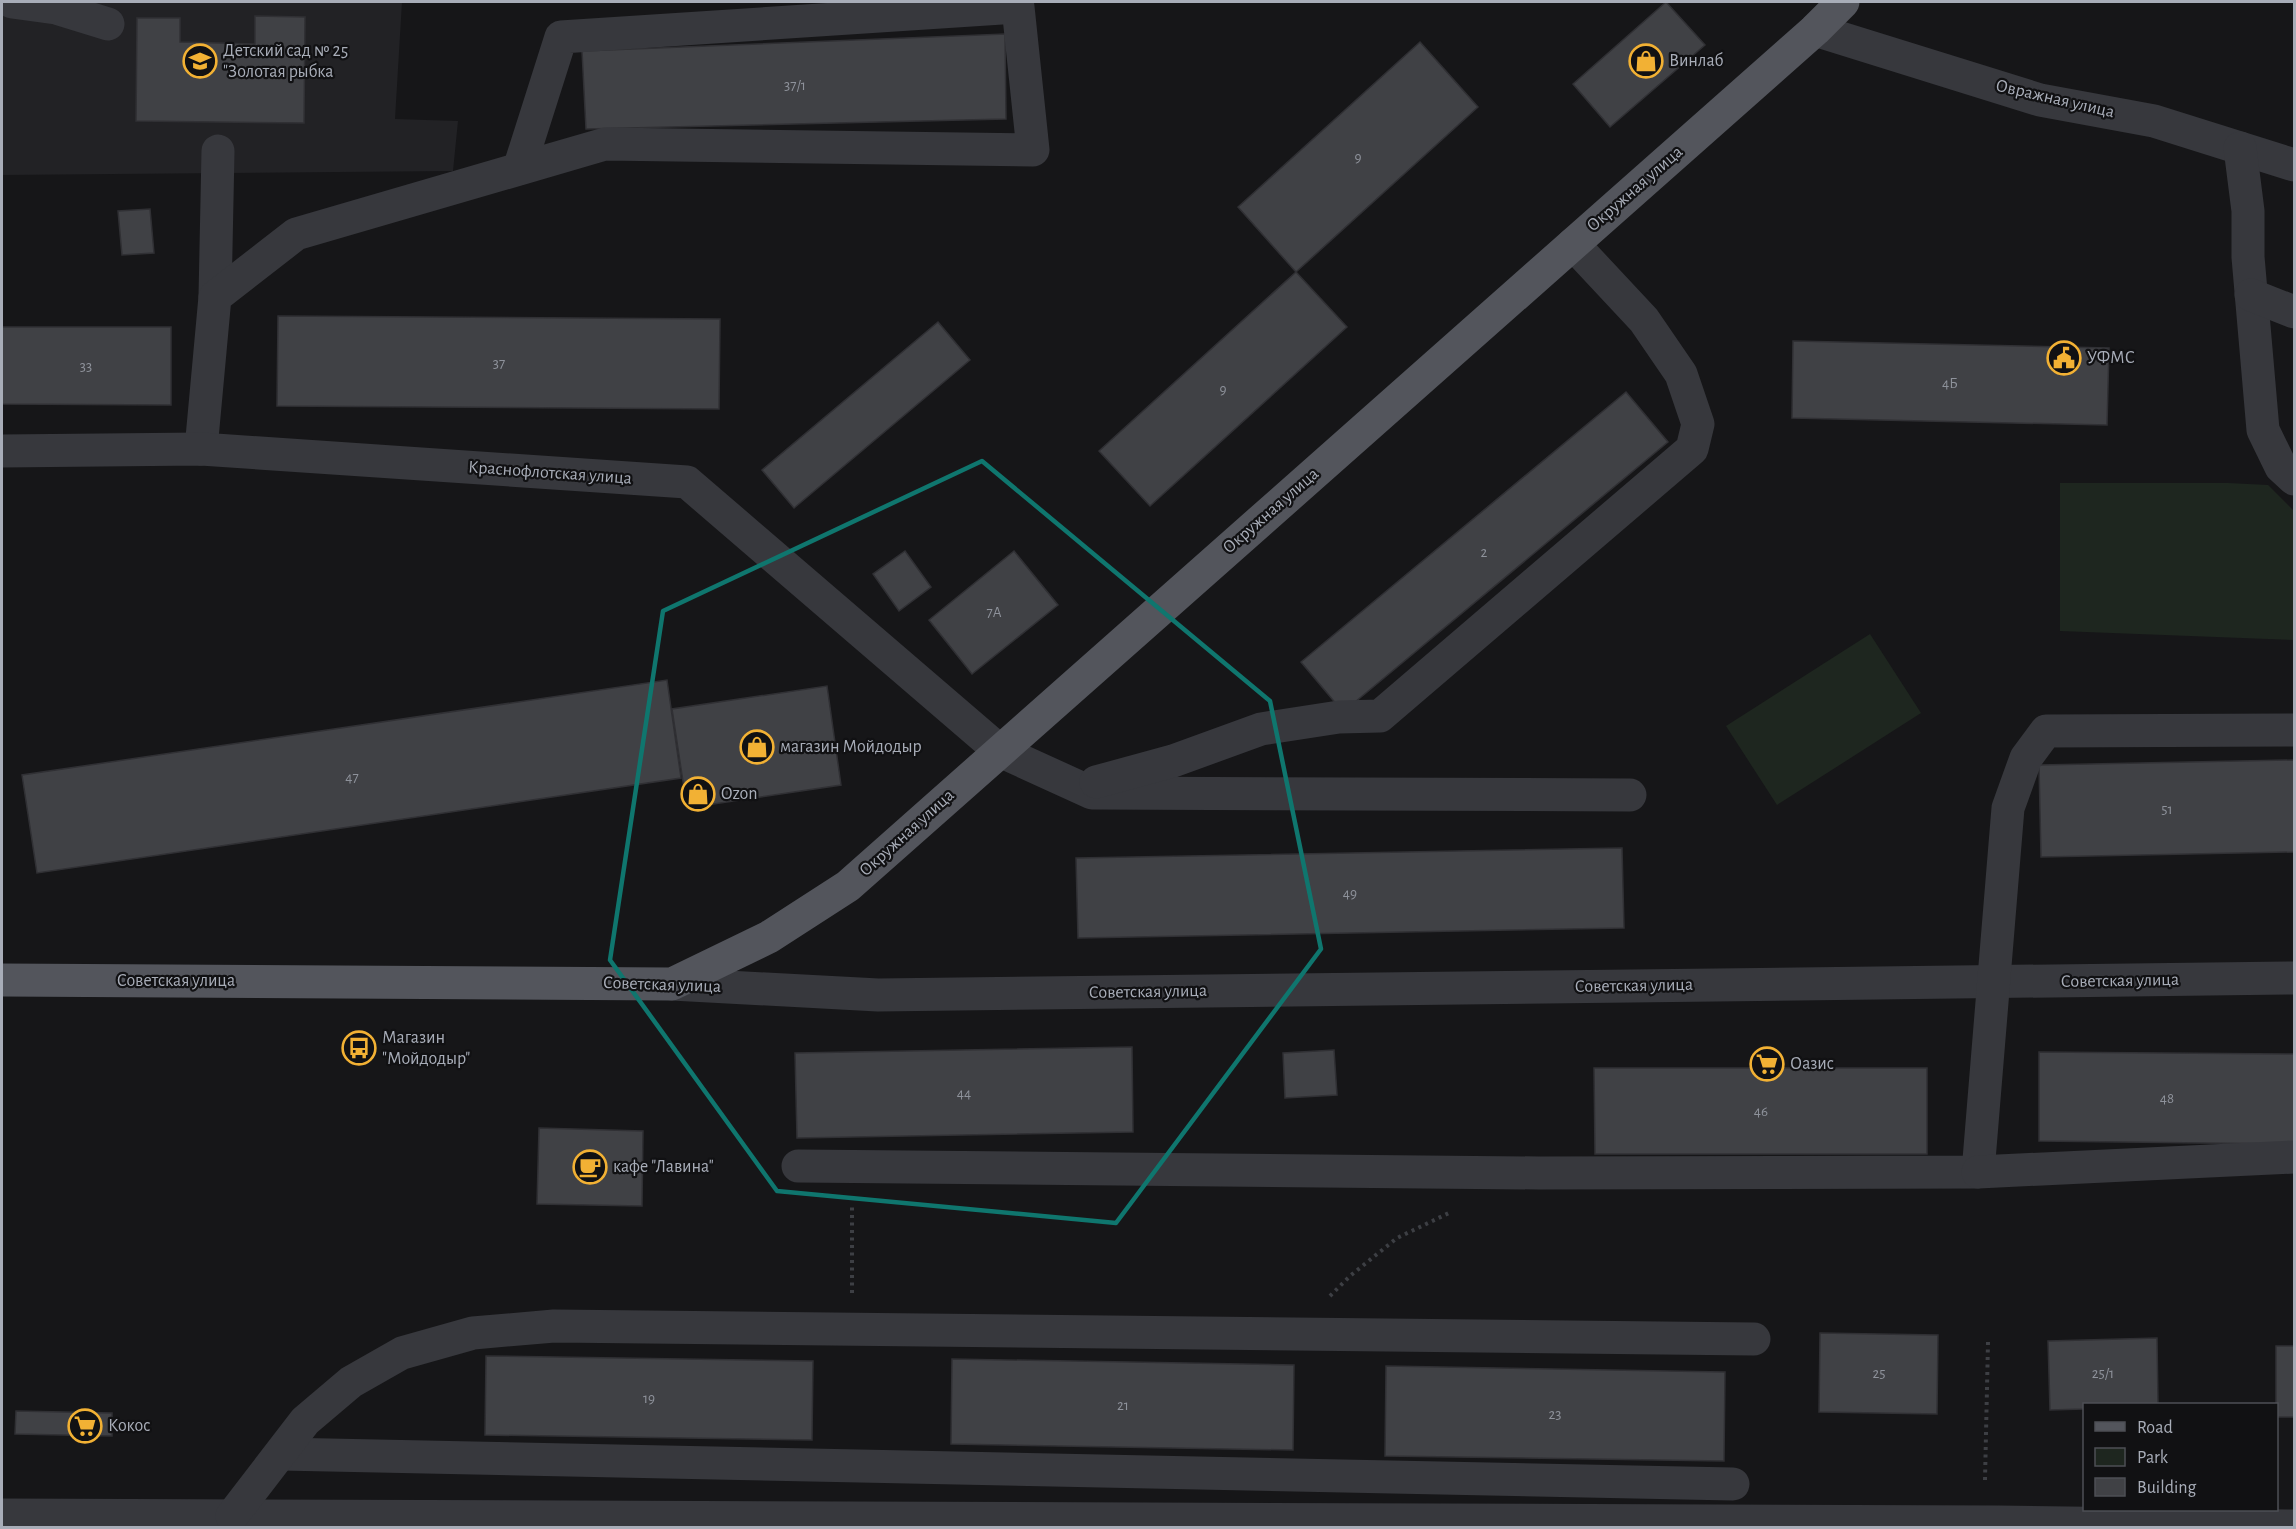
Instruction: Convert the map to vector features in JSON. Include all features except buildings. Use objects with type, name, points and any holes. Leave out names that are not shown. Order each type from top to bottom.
[{"type":"main road","name":"Окружная улица","points":[[672,984],[769,937],[848,886],[1815,30],[1843,2]]},
{"type":"main road","name":"Советская улица","points":[[2,980],[672,984]]},
{"type":"street","points":[[12,2],[56,8],[108,24]]},
{"type":"street","points":[[215,297],[296,234],[605,144],[1033,150],[1018,7],[561,37],[519,169]]},
{"type":"street","name":"Овражная улица","points":[[1815,30],[2040,100],[2154,121],[2295,165]]},
{"type":"street","points":[[2240,148],[2248,211],[2248,257],[2263,430],[2281,467],[2295,479]]},
{"type":"street","points":[[201,449],[215,297],[218,151]]},
{"type":"street","points":[[1081,786],[1173,761],[1261,729],[1339,717],[1380,716],[1692,449],[1698,424],[1681,374],[1644,320],[1573,244]]},
{"type":"street","points":[[2251,295],[2295,312]]},
{"type":"street","name":"Краснофлотская улица","points":[[2,451],[201,449],[687,482],[1000,751],[1092,793],[1630,795]]},
{"type":"street","points":[[1978,1172],[2008,808],[2026,758],[2046,731],[2295,729]]},
{"type":"street","name":"Советская улица","points":[[672,984],[890,995],[2295,978]]},
{"type":"street","points":[[798,1166],[1539,1173],[1978,1172],[2295,1157]]},
{"type":"street","points":[[232,1516],[305,1421],[351,1382],[402,1353],[473,1333],[554,1326],[1754,1339]]},
{"type":"street","points":[[280,1454],[1732,1484]]},
{"type":"street","points":[[2,1515],[2295,1526]]},
{"type":"path","points":[[852,1166],[852,1329]]},
{"type":"path","points":[[1307,1334],[1316,1309],[1350,1276],[1397,1238],[1458,1208]]},
{"type":"path","points":[[1984,1480],[1988,1342]]},
{"type":"highlighted area","points":[[982,461],[1270,701],[1321,949],[1116,1223],[777,1191],[610,960],[663,611]]},
{"type":"shaded area","name":"Детский сад № 25 \"Золотая рыбка","points":[[2,2],[402,2],[395,119],[458,121],[453,171],[2,175]]},
{"type":"green space","points":[[2060,483],[2268,485],[2294,511],[2294,640],[2060,631]]},
{"type":"green space","points":[[1870,634],[1921,713],[1777,805],[1726,726]]},
{"type":"place","name":"Детский сад № 25 \"Золотая рыбка","points":[[200,61]]},
{"type":"place","name":"Винлаб","points":[[1646,61]]},
{"type":"place","name":"УФМС","points":[[2064,358]]},
{"type":"place","name":"магазин Мойдодыр","points":[[757,747]]},
{"type":"place","name":"Ozon","points":[[698,794]]},
{"type":"place","name":"Магазин \"Мойдодыр\"","points":[[359,1048]]},
{"type":"place","name":"Оазис","points":[[1767,1064]]},
{"type":"place","name":"кафе \"Лавина\"","points":[[590,1167]]},
{"type":"place","name":"Кокос","points":[[85,1426]]}]
